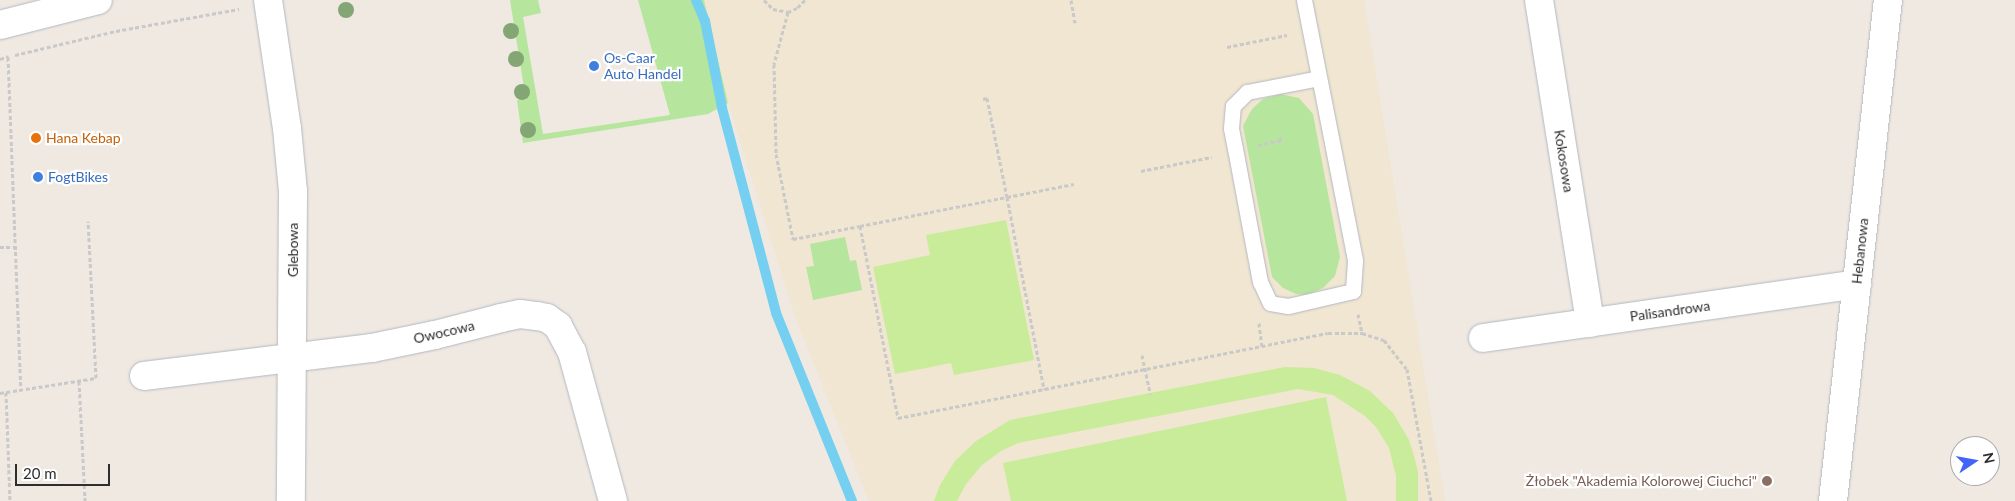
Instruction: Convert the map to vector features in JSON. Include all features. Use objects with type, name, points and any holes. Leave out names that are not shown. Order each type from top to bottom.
[{"type":"street","points":[[0,25],[98,0]]},
{"type":"street","name":"Kokosowa","points":[[1539,0],[1590,322]]},
{"type":"street","name":"Hebanowa","points":[[1833,501],[1888,0]]},
{"type":"street","name":"Glebowa","points":[[269,2],[287,128],[292,191],[293,358],[291,501]]},
{"type":"street","name":"Palisandrowa","points":[[1482,338],[1857,284]]},
{"type":"street","name":"Owocowa","points":[[144,376],[372,348],[520,314],[547,318],[558,326],[572,352],[613,501]]},
{"type":"lane","points":[[1304,0],[1319,78],[1354,262],[1353,291],[1288,306],[1270,303],[1260,282],[1231,128],[1233,106],[1246,92],[1319,78]]},
{"type":"path","points":[[764,0],[773,9],[788,12],[797,8],[805,0]]},
{"type":"path","points":[[1071,0],[1075,23]]},
{"type":"path","points":[[0,58],[116,31],[269,2]]},
{"type":"path","points":[[788,12],[774,64],[776,154],[793,239],[1074,184]]},
{"type":"path","points":[[1227,47],[1310,31]]},
{"type":"path","points":[[8,57],[17,247],[21,390]]},
{"type":"path","points":[[983,99],[987,98],[1044,389]]},
{"type":"path","points":[[1141,172],[1236,153]]},
{"type":"path","points":[[0,393],[96,378],[88,221]]},
{"type":"path","points":[[860,226],[898,418],[1328,334],[1362,333],[1384,340],[1407,369],[1431,501]]},
{"type":"path","points":[[0,247],[17,247]]},
{"type":"path","points":[[1353,291],[1362,333]]},
{"type":"path","points":[[1142,355],[1150,394]]},
{"type":"path","points":[[79,381],[85,501]]},
{"type":"path","points":[[6,392],[10,501]]},
{"type":"shaded area","points":[[704,0],[1364,0],[1445,501],[869,501],[794,314],[728,103]]},
{"type":"green space","points":[[510,0],[538,0],[541,13],[523,17],[543,134],[670,115],[638,0],[704,0],[728,103],[708,114],[523,143],[517,100],[526,100]]},
{"type":"green space","points":[[1280,94],[1299,98],[1313,114],[1340,257],[1335,276],[1323,288],[1307,295],[1296,294],[1283,288],[1272,277],[1243,126],[1252,109],[1263,99]]},
{"type":"green space","points":[[1006,220],[1034,360],[954,375],[951,363],[895,374],[873,267],[930,255],[926,235]]},
{"type":"green space","points":[[845,237],[850,261],[856,260],[862,290],[813,300],[806,267],[814,266],[810,244]]},
{"type":"green space","points":[[1285,367],[1314,368],[1340,375],[1370,391],[1393,413],[1409,440],[1414,456],[1418,472],[1418,501],[1396,501],[1396,476],[1389,448],[1376,427],[1365,416],[1333,395],[1298,389],[1018,443],[1001,451],[982,465],[966,484],[957,501],[934,501],[940,485],[955,461],[976,441],[1010,420]]},
{"type":"green space","points":[[1326,397],[1347,501],[1011,501],[1003,463]]},
{"type":"waterway","points":[[696,0],[705,21],[722,108],[776,313],[852,501]]},
{"type":"place","name":"Os-Caar Auto Handel","points":[[594,66]]},
{"type":"place","name":"Hana Kebap","points":[[36,138]]},
{"type":"place","name":"FogtBikes","points":[[38,177]]},
{"type":"place","name":"Żłobek \"Akademia Kolorowej Ciuchci\"","points":[[1767,481]]}]
